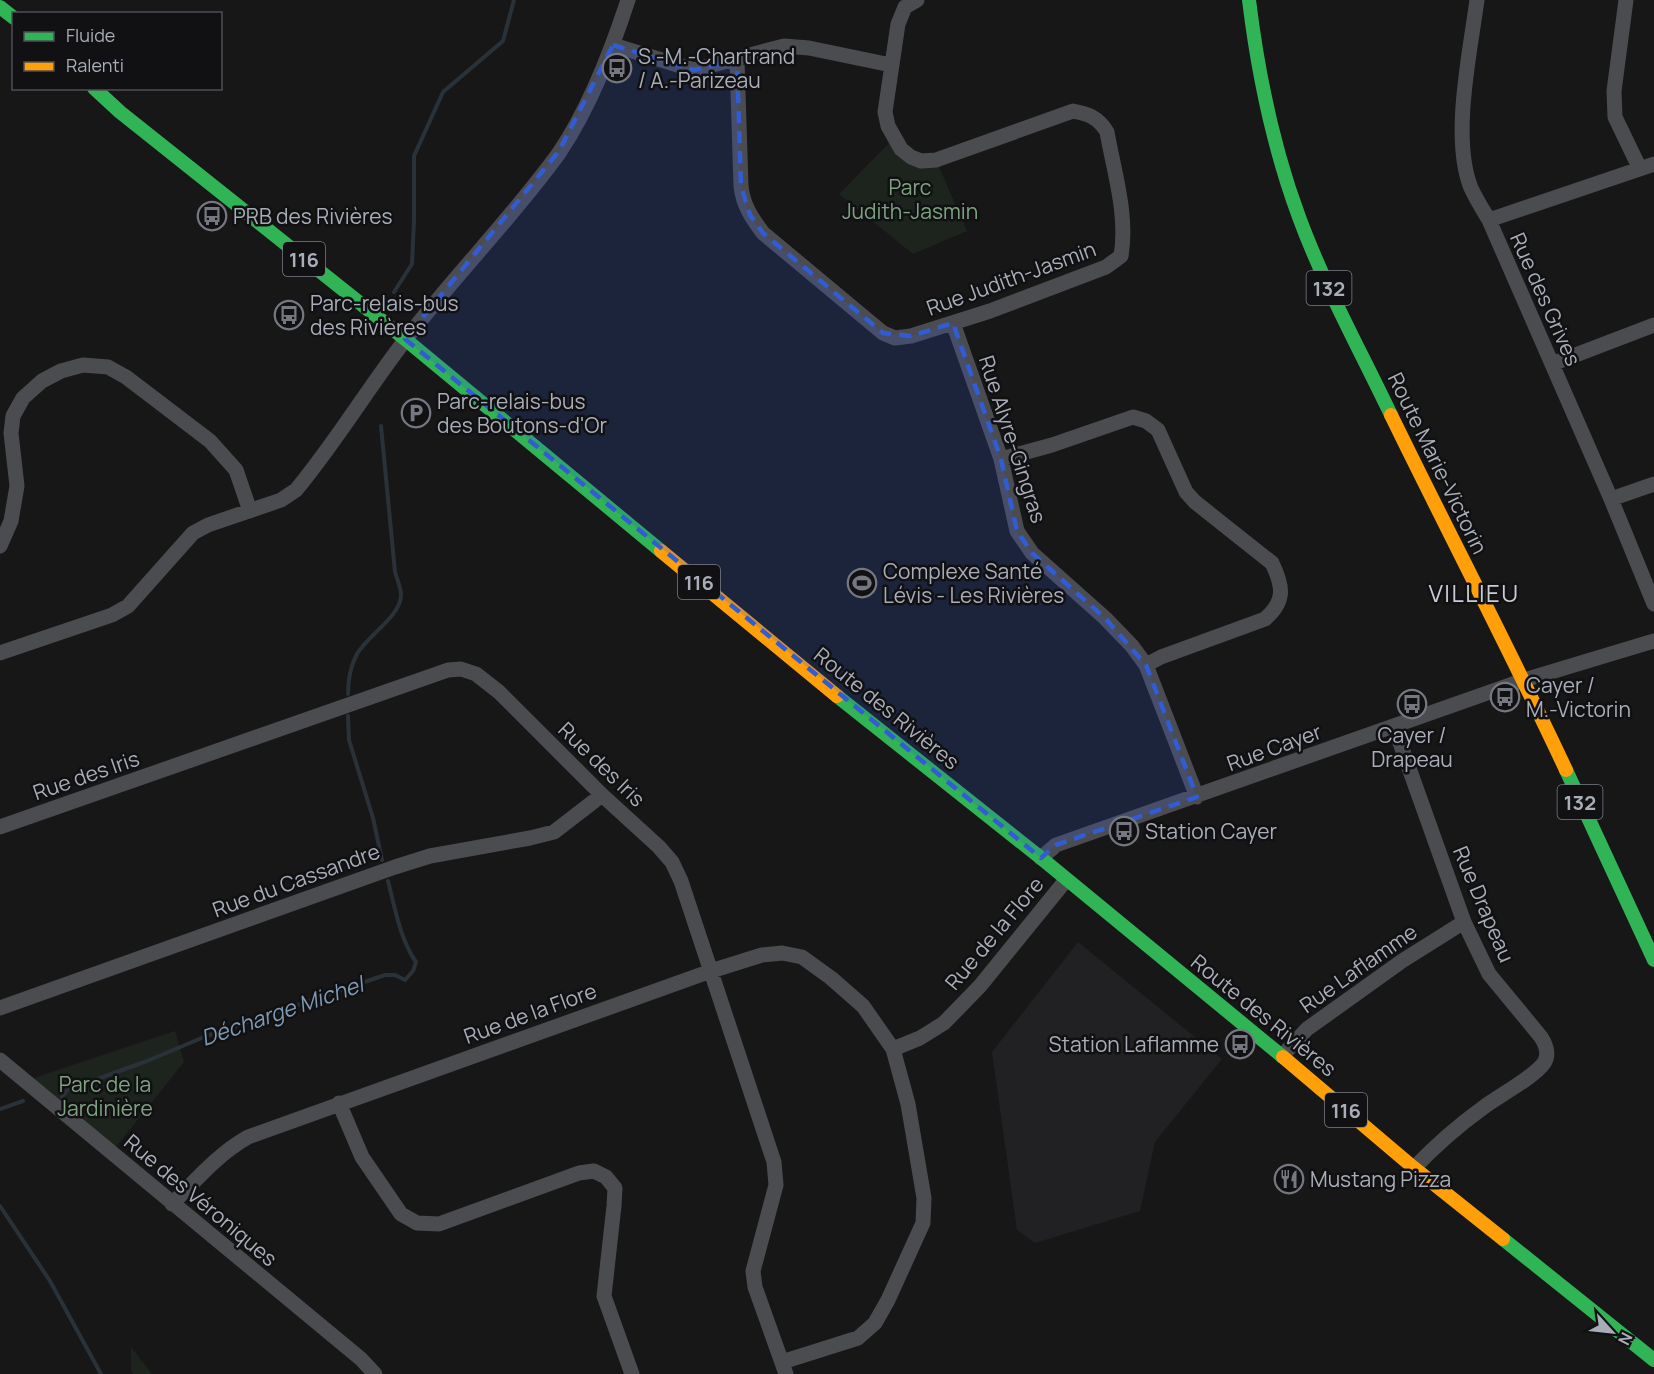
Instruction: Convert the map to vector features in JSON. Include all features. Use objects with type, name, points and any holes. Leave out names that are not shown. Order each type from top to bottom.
[{"type":"main road","name":"Route Marie-Victorin","points":[[1249,0],[1255,52],[1275,143],[1299,218],[1362,357],[1524,680],[1654,960]]},
{"type":"main road","points":[[0,7],[12,16]]},
{"type":"main road","name":"Route des Rivières","points":[[96,90],[120,112],[405,339],[840,699],[1041,858],[1414,1168],[1654,1360]]},
{"type":"street","points":[[0,653],[112,615],[128,606],[193,533],[208,525],[281,500],[296,490],[405,339],[522,200],[559,151],[581,114],[613,45],[628,0]]},
{"type":"street","points":[[613,45],[694,70],[784,46],[809,48],[891,64],[905,7],[917,0]]},
{"type":"street","name":"Rue des Grives","points":[[1477,0],[1461,121],[1464,154],[1471,187],[1489,220],[1611,499],[1654,604]]},
{"type":"street","points":[[1489,220],[1647,167],[1615,117],[1614,91],[1626,0]]},
{"type":"street","name":"Rue Judith-Jasmin","points":[[737,60],[743,201],[750,215],[763,233],[883,333],[895,338],[911,336],[990,311],[1106,267],[1120,256],[1124,237],[1123,219],[1107,132],[1100,121],[1087,114],[1073,111],[936,160],[921,161],[911,157],[902,149],[888,126],[885,112],[891,64]]},
{"type":"street","name":"Rue Alyre-Gingras","points":[[953,323],[1000,459],[1017,531],[1032,553],[1105,618],[1132,646],[1146,665],[1197,797]]},
{"type":"street","points":[[1552,364],[1654,325]]},
{"type":"street","points":[[0,546],[11,521],[17,486],[10,433],[13,416],[23,398],[42,381],[60,371],[83,365],[108,367],[126,377],[210,441],[236,470],[250,511]]},
{"type":"street","points":[[1000,459],[1052,445],[1133,417],[1146,421],[1158,430],[1186,492],[1272,563],[1279,577],[1281,591],[1279,603],[1274,612],[1265,620],[1161,657],[1146,665]]},
{"type":"street","points":[[1611,499],[1654,484]]},
{"type":"street","name":"Rue Cayer","points":[[1041,858],[1056,845],[1524,680],[1654,641]]},
{"type":"street","name":"Rue des Iris","points":[[0,827],[448,670],[461,669],[476,674],[499,692],[602,795],[659,848],[672,862],[681,881],[774,1162],[776,1185],[753,1271],[755,1287],[784,1368]]},
{"type":"street","name":"Rue Drapeau","points":[[1394,726],[1464,922],[1489,974],[1547,1047],[1544,1062],[1535,1071],[1483,1107],[1414,1168]]},
{"type":"street","name":"Rue du Cassandre","points":[[0,1008],[395,867],[430,856],[554,832],[602,795]]},
{"type":"street","name":"Rue de la Flore","points":[[893,1049],[920,1038],[944,1023],[980,986],[1066,880]]},
{"type":"street","name":"Rue Laflamme","points":[[1282,1056],[1307,1029],[1402,961],[1464,922]]},
{"type":"street","name":"Rue de la Flore","points":[[172,1204],[231,1147],[248,1137],[711,971],[762,955],[782,953],[802,957],[864,1006],[893,1049],[909,1104],[924,1198],[923,1223],[893,1290],[875,1323],[858,1338],[784,1368]]},
{"type":"street","name":"Rue des Véroniques","points":[[0,1060],[361,1359],[375,1374]]},
{"type":"street","points":[[339,1103],[362,1157],[401,1214],[417,1222],[440,1224],[579,1173],[594,1171],[606,1177],[615,1188],[604,1296],[632,1374]]},
{"type":"highlighted area","points":[[613,45],[694,70],[737,60],[741,186],[750,215],[763,233],[883,333],[911,336],[953,323],[1001,459],[1017,531],[1032,553],[1105,618],[1146,665],[1197,797],[1056,845],[1041,858],[405,339],[559,151]]},
{"type":"shaded area","points":[[1078,942],[1222,1059],[1155,1142],[1140,1211],[1035,1243],[1017,1230],[992,1052]]},
{"type":"green space","name":"Parc Judith-Jasmin","points":[[894,138],[901,149],[936,160],[967,231],[913,254],[839,194]]},
{"type":"green space","name":"Parc de la Jardinière","points":[[175,1031],[184,1062],[111,1153],[25,1081]]},
{"type":"green space","points":[[131,1347],[152,1374],[133,1374]]},
{"type":"waterway","name":"Décharge Michel","points":[[394,292],[412,264],[414,156],[443,92],[503,41],[514,0]]},
{"type":"waterway","name":"Décharge Michel","points":[[348,694],[350,674],[357,654],[396,610],[401,595],[395,572],[381,426]]},
{"type":"waterway","name":"Décharge Michel","points":[[348,716],[349,740],[373,818],[382,860]]},
{"type":"waterway","name":"Décharge Michel","points":[[62,1097],[67,1090],[147,1061],[204,1037],[385,975],[395,975],[405,980],[413,971],[416,962],[402,933],[388,881]]},
{"type":"waterway","name":"Décharge Michel","points":[[0,1109],[23,1101]]},
{"type":"waterway","points":[[0,1206],[50,1281],[101,1374]]},
{"type":"traffic: fast","points":[[1249,0],[1268,110],[1290,191],[1320,267],[1391,415]]},
{"type":"traffic: fast","points":[[0,7],[12,16]]},
{"type":"traffic: fast","points":[[96,90],[120,112],[405,339],[661,551]]},
{"type":"traffic: fast","points":[[837,696],[1041,858],[1283,1057]]},
{"type":"traffic: fast","points":[[1566,770],[1654,960]]},
{"type":"traffic: fast","points":[[1503,1239],[1654,1360]]},
{"type":"traffic: slow","points":[[1391,415],[1566,770]]},
{"type":"traffic: slow","points":[[661,551],[837,696]]},
{"type":"traffic: slow","points":[[1283,1057],[1414,1168],[1503,1239]]},
{"type":"place","name":"S.-M.-Chartrand / A.-Parizeau","points":[[617,68]]},
{"type":"place","name":"PRB des Rivières","points":[[212,216]]},
{"type":"place","name":"Parc-relais-bus des Rivières","points":[[289,315]]},
{"type":"place","name":"Parc-relais-bus des Boutons-d'Or","points":[[416,413]]},
{"type":"place","name":"Complexe Santé Lévis - Les Rivières","points":[[862,583]]},
{"type":"place","name":"Cayer / M.-Victorin","points":[[1505,697]]},
{"type":"place","name":"Cayer / Drapeau","points":[[1412,704]]},
{"type":"place","name":"Station Cayer","points":[[1124,831]]},
{"type":"place","name":"Station Laflamme","points":[[1240,1044]]},
{"type":"place","name":"Mustang Pizza","points":[[1289,1179]]},
{"type":"district","name":"VILLIEU","points":[[1474,592]]}]
